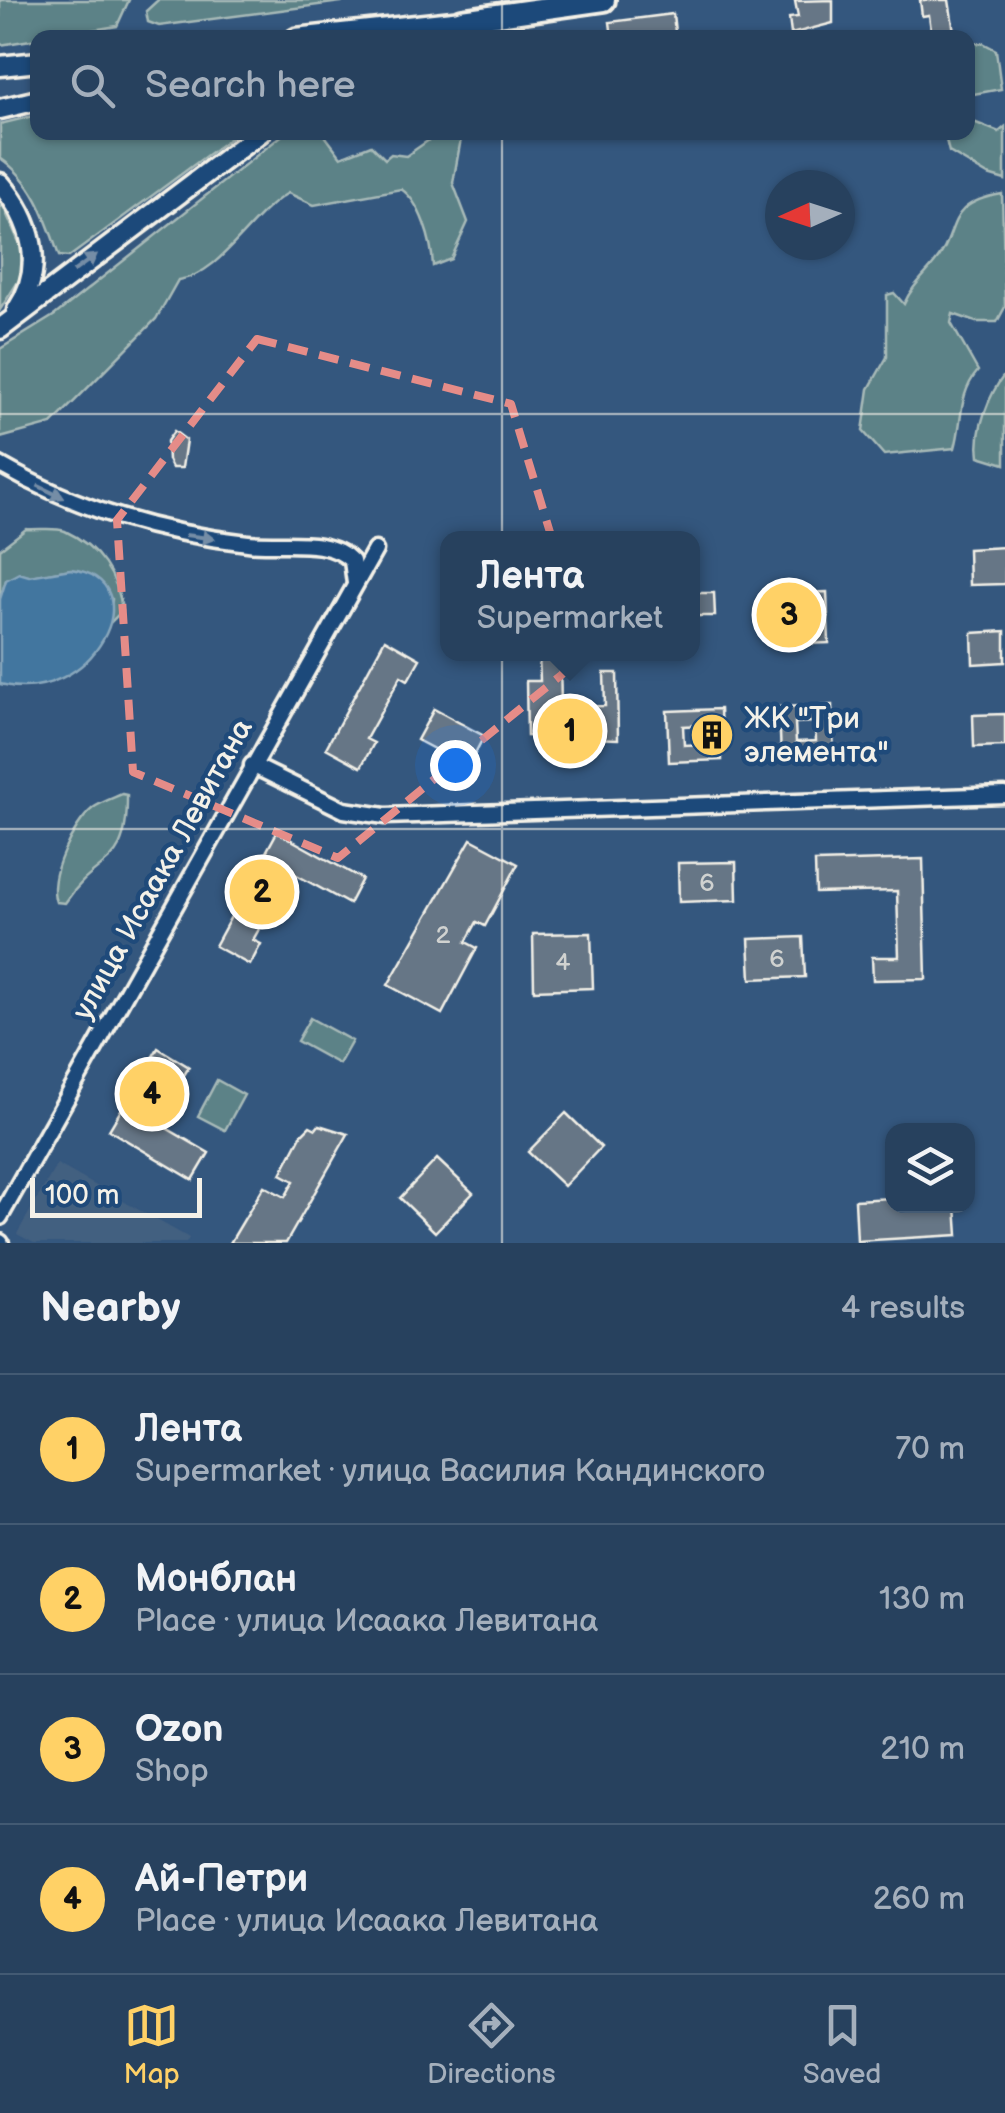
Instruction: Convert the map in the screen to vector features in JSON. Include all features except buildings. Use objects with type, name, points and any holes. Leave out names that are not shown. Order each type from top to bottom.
[{"type":"highway","points":[[462,20],[604,0]]},
{"type":"main road","points":[[370,30],[462,20]]},
{"type":"main road","points":[[433,30],[462,20]]},
{"type":"main road","points":[[0,66],[30,63]]},
{"type":"main road","points":[[0,109],[30,102]]},
{"type":"main road","points":[[4,326],[251,140]]},
{"type":"main road","points":[[0,183],[27,226],[34,258],[32,280],[4,326]]},
{"type":"street","points":[[0,465],[61,498],[162,531],[256,544],[335,548],[352,561],[355,583]]},
{"type":"street","name":"улица Исаака Левитана","points":[[0,1217],[375,550]]},
{"type":"street","points":[[252,764],[344,810],[385,816],[1005,795]]},
{"type":"highlighted area","points":[[257,339],[511,404],[587,654],[338,858],[133,772],[117,520]]},
{"type":"shaded area","points":[[71,569],[97,578],[110,595],[111,617],[103,640],[86,661],[63,678],[33,686],[0,684],[0,599],[6,580],[19,573],[29,576]]},
{"type":"shaded area","points":[[57,1164],[189,1238],[186,1243],[34,1243],[17,1234]]},
{"type":"green space","points":[[0,0],[129,0],[117,26],[30,30],[30,40],[0,45]]},
{"type":"green space","points":[[158,0],[356,0],[159,26],[148,22],[146,11]]},
{"type":"green space","points":[[975,44],[996,50],[1001,89],[975,94]]},
{"type":"green space","points":[[30,117],[30,140],[228,140],[69,257],[59,256],[30,189],[0,158],[0,124]]},
{"type":"green space","points":[[975,123],[999,132],[1005,127],[1005,180],[988,175],[949,152],[946,140],[975,140]]},
{"type":"green space","points":[[276,140],[328,140],[341,157],[371,145],[385,159],[391,154],[406,156],[429,140],[461,140],[453,183],[468,222],[451,259],[433,266],[424,224],[414,203],[401,189],[314,205],[288,193],[222,256],[194,276],[178,280],[156,319],[52,424],[0,438],[0,349],[55,315]]},
{"type":"green space","points":[[1002,194],[1005,307],[997,322],[976,322],[953,314],[951,323],[978,371],[964,398],[955,448],[884,455],[863,431],[869,389],[887,357],[887,295],[894,293],[904,304],[942,253],[961,212],[983,199]]},
{"type":"green space","points":[[0,199],[22,249],[21,277],[0,310]]},
{"type":"green space","points":[[1005,374],[1005,464],[979,456],[978,446],[984,413]]},
{"type":"green space","points":[[26,529],[61,530],[87,545],[111,575],[122,611],[110,623],[112,599],[71,569],[6,580],[0,599],[0,549]]},
{"type":"green space","points":[[127,795],[126,820],[117,850],[65,903],[56,902],[58,865],[78,826],[93,808]]},
{"type":"green space","points":[[310,1018],[352,1041],[339,1064],[297,1041]]},
{"type":"green space","points":[[217,1080],[244,1095],[225,1130],[198,1116]]},
{"type":"place","name":"Ozon","points":[[789,615]]},
{"type":"place","name":"Лента","points":[[570,731]]},
{"type":"place","name":"ЖК \"Три элемента\"","points":[[712,735]]},
{"type":"place","name":"Монблан","points":[[262,892]]},
{"type":"place","name":"Ай-Петри","points":[[152,1094]]}]
